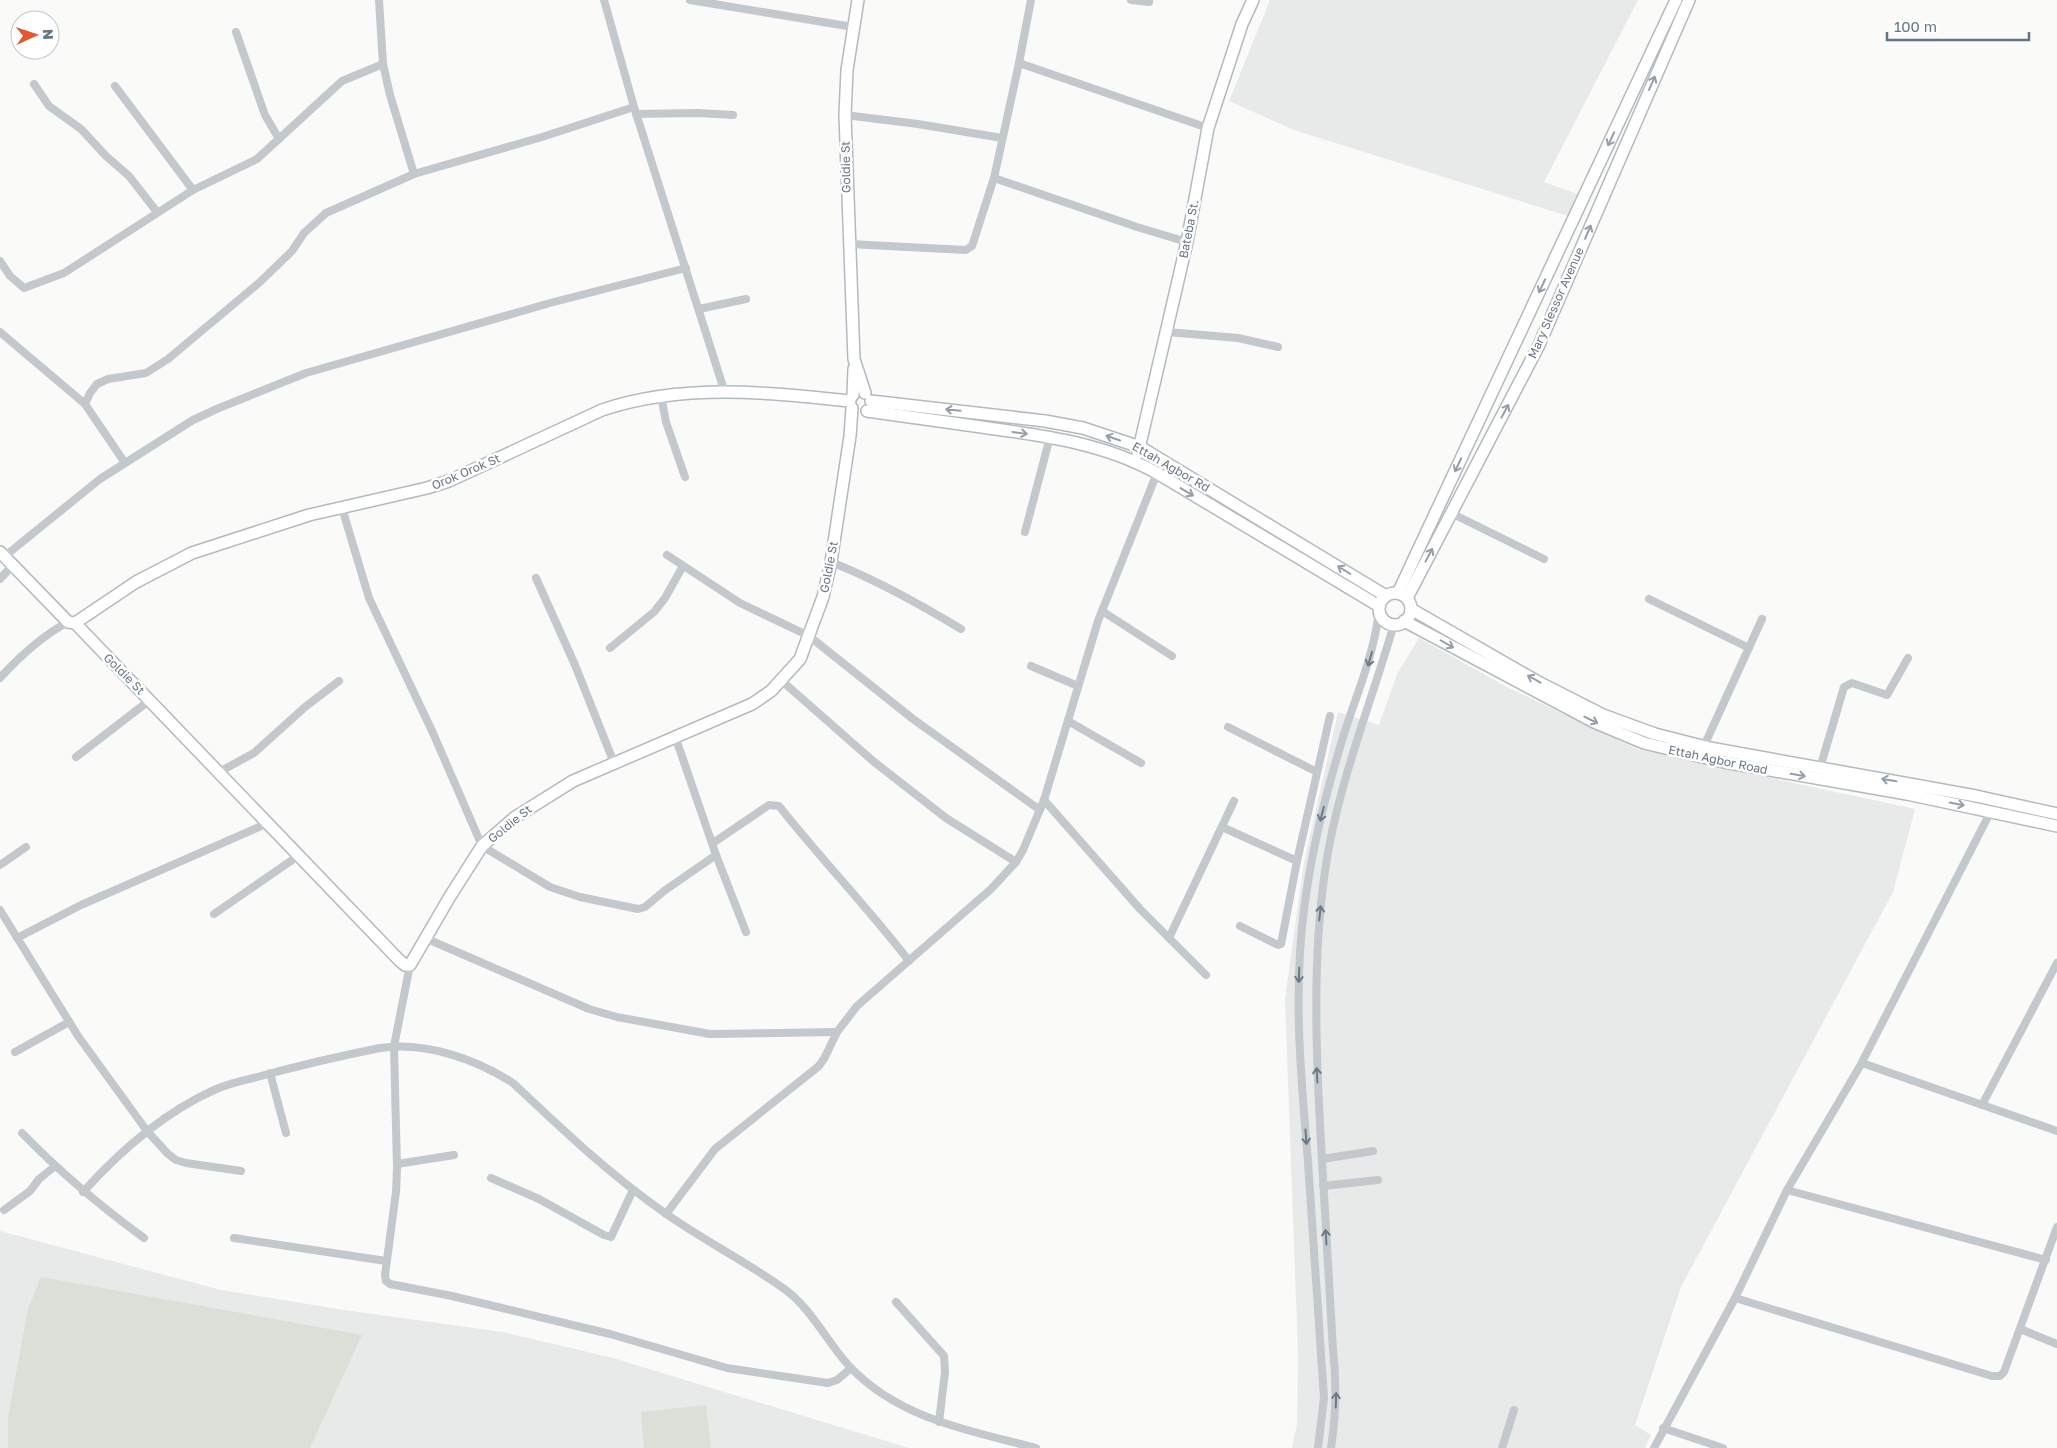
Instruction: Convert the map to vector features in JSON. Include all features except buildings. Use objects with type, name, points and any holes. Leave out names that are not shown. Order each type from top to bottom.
[{"type":"main road","name":"Goldie St","points":[[6,558],[150,700],[399,960],[405,965],[410,965],[482,846],[514,818],[544,797],[573,781],[676,739],[752,704],[782,681],[800,659],[823,597],[831,562],[850,436],[854,359],[845,115],[847,70],[858,0]]},
{"type":"main road","name":"Bateba St.","points":[[1136,461],[1187,242],[1208,128],[1242,24],[1253,0]]},
{"type":"main road","name":"Mary Slessor Avenue","points":[[1405,600],[1676,0]]},
{"type":"main road","name":"Mary Slessor Avenue","points":[[1405,600],[1540,345],[1689,0]]},
{"type":"main road","name":"Goldie St","points":[[854,359],[866,404]]},
{"type":"main road","name":"Orok Orok St","points":[[71,622],[136,582],[192,553],[254,532],[449,481],[602,410],[626,402],[661,396],[725,392],[852,401]]},
{"type":"main road","points":[[860,392],[866,404],[856,412],[852,401],[860,392]]},
{"type":"main road","points":[[850,436],[866,404]]},
{"type":"main road","name":"Ettah Agbor Rd","points":[[866,404],[1045,421],[1083,428],[1140,447],[1386,596]]},
{"type":"main road","name":"Ettah Agbor Rd","points":[[866,404],[1050,437],[1102,449],[1136,461],[1379,609],[1384,620],[1399,623]]},
{"type":"main road","points":[[1379,609],[1386,596],[1405,600],[1399,623]]},
{"type":"main road","name":"Ettah Agbor Road","points":[[1405,600],[1540,682],[1603,715],[1647,732],[1704,746],[1976,796],[2057,814]]},
{"type":"main road","name":"Ettah Agbor Road","points":[[1399,623],[1594,722],[1644,743],[1724,762],[1991,811],[2057,826]]},
{"type":"street","points":[[379,0],[383,64],[390,95],[414,174]]},
{"type":"street","points":[[604,0],[635,111],[725,392]]},
{"type":"street","points":[[690,0],[853,27]]},
{"type":"street","points":[[849,244],[969,249],[972,246],[994,178],[1031,0]]},
{"type":"street","points":[[1131,0],[1149,2]]},
{"type":"street","points":[[236,32],[265,115],[279,139]]},
{"type":"street","points":[[1019,63],[1208,128]]},
{"type":"street","points":[[0,261],[20,287],[28,288],[64,272],[193,190],[257,159],[342,81],[383,64]]},
{"type":"street","points":[[34,84],[49,106],[81,130],[128,176],[157,212]]},
{"type":"street","points":[[115,86],[193,190]]},
{"type":"street","points":[[85,404],[97,384],[108,379],[146,373],[168,359],[260,282],[292,251],[304,233],[326,213],[414,174],[635,111],[733,115]]},
{"type":"street","points":[[845,115],[918,124],[1002,138]]},
{"type":"street","points":[[994,178],[1187,242]]},
{"type":"street","points":[[0,579],[6,558],[100,479],[193,420],[306,373],[550,303],[686,268]]},
{"type":"street","points":[[699,309],[746,299]]},
{"type":"street","points":[[0,332],[85,404],[125,463]]},
{"type":"street","points":[[1167,332],[1238,338],[1278,347]]},
{"type":"street","points":[[661,396],[666,422],[686,477]]},
{"type":"street","points":[[1025,532],[1050,437]]},
{"type":"street","points":[[666,1214],[715,1150],[819,1066],[826,1057],[837,1032],[857,1006],[991,889],[1016,862],[1024,850],[1044,800],[1102,611],[1157,473]]},
{"type":"street","points":[[342,508],[369,598],[433,733],[482,846],[550,887],[580,897],[638,909],[645,907],[664,891],[716,855]]},
{"type":"street","points":[[1451,513],[1544,559]]},
{"type":"street","points":[[667,555],[740,602],[809,636],[913,720],[1040,810]]},
{"type":"street","points":[[831,562],[869,577],[910,598],[961,629]]},
{"type":"street","points":[[610,648],[654,612],[665,598],[683,566]]},
{"type":"street","points":[[536,578],[575,665],[614,763]]},
{"type":"street","points":[[1649,599],[1749,648]]},
{"type":"street","points":[[1318,1448],[1324,1398],[1299,1052],[1300,965],[1304,912],[1316,837],[1344,734],[1376,637],[1379,609]]},
{"type":"street","points":[[1102,611],[1172,656]]},
{"type":"street","points":[[1704,746],[1762,619]]},
{"type":"street","points":[[0,678],[19,658],[50,631],[71,622]]},
{"type":"street","points":[[1331,1448],[1336,1416],[1337,1382],[1323,1186],[1317,1066],[1318,924],[1332,831],[1347,771],[1381,669],[1399,623]]},
{"type":"street","points":[[1820,768],[1846,684],[1852,683],[1887,695],[1908,658]]},
{"type":"street","points":[[1031,666],[1078,686]]},
{"type":"street","points":[[219,772],[254,753],[305,707],[339,681]]},
{"type":"street","points":[[782,681],[873,761],[946,818],[1016,862]]},
{"type":"street","points":[[76,757],[150,700]]},
{"type":"street","points":[[1240,926],[1280,945],[1330,716]]},
{"type":"street","points":[[1068,721],[1141,763]]},
{"type":"street","points":[[1228,727],[1318,772]]},
{"type":"street","points":[[676,739],[716,855],[746,932]]},
{"type":"street","points":[[1044,800],[1140,908],[1206,975]]},
{"type":"street","points":[[1169,938],[1234,801]]},
{"type":"street","points":[[713,843],[769,805],[779,806],[820,857],[876,919],[909,961]]},
{"type":"street","points":[[1654,1448],[1663,1428],[1735,1298],[1787,1190],[1862,1063],[1991,811]]},
{"type":"street","points":[[17,938],[81,905],[268,823]]},
{"type":"street","points":[[1222,827],[1297,861]]},
{"type":"street","points":[[0,865],[26,846]]},
{"type":"street","points":[[214,914],[298,856]]},
{"type":"street","points":[[0,910],[70,1022],[147,1131],[176,1160],[240,1171]]},
{"type":"street","points":[[425,938],[589,1009],[617,1017],[710,1034],[837,1032]]},
{"type":"street","points":[[1982,1105],[2057,963]]},
{"type":"street","points":[[410,965],[394,1046],[397,1164],[396,1192],[384,1275],[386,1281],[390,1284],[452,1296],[610,1334],[727,1368],[828,1383],[837,1380],[851,1368]]},
{"type":"street","points":[[15,1052],[70,1022]]},
{"type":"street","points":[[83,1192],[112,1160],[147,1131],[184,1106],[226,1085],[270,1073],[394,1046],[414,1047],[442,1053],[495,1072],[513,1083],[611,1173],[666,1214],[727,1251],[794,1296],[851,1368],[876,1390],[900,1405],[939,1422],[1036,1448]]},
{"type":"street","points":[[1862,1063],[2057,1131]]},
{"type":"street","points":[[270,1073],[286,1133]]},
{"type":"street","points":[[22,1133],[54,1167],[83,1192],[144,1238]]},
{"type":"street","points":[[1322,1159],[1372,1151]]},
{"type":"street","points":[[397,1164],[454,1155]]},
{"type":"street","points":[[4,1210],[30,1191],[39,1179],[54,1167]]},
{"type":"street","points":[[491,1178],[539,1199],[611,1237],[634,1190]]},
{"type":"street","points":[[1323,1186],[1378,1180]]},
{"type":"street","points":[[1787,1190],[2046,1260]]},
{"type":"street","points":[[1735,1298],[1992,1376],[2000,1376],[2004,1372],[2057,1227]]},
{"type":"street","points":[[234,1238],[386,1261]]},
{"type":"street","points":[[896,1302],[944,1356],[945,1372],[939,1422]]},
{"type":"street","points":[[2020,1329],[2057,1344]]},
{"type":"street","points":[[1502,1448],[1514,1410]]},
{"type":"street","points":[[1663,1428],[1723,1448]]},
{"type":"shaded area","points":[[1270,0],[1638,0],[1544,182],[1577,194],[1568,216],[1294,130],[1229,101]]},
{"type":"shaded area","points":[[1419,638],[1507,687],[1637,749],[1915,809],[1893,892],[1681,1287],[1635,1425],[1651,1435],[1645,1448],[1292,1448],[1297,1424],[1298,1355],[1285,999],[1304,862],[1338,712],[1379,725],[1397,674]]},
{"type":"shaded area","points":[[0,1231],[221,1290],[344,1310],[503,1332],[613,1358],[909,1448],[0,1448]]},
{"type":"shaded area","points":[[41,1277],[362,1335],[310,1448],[8,1448],[8,1417],[28,1309]]},
{"type":"shaded area","points":[[706,1405],[711,1448],[644,1448],[641,1412]]}]
